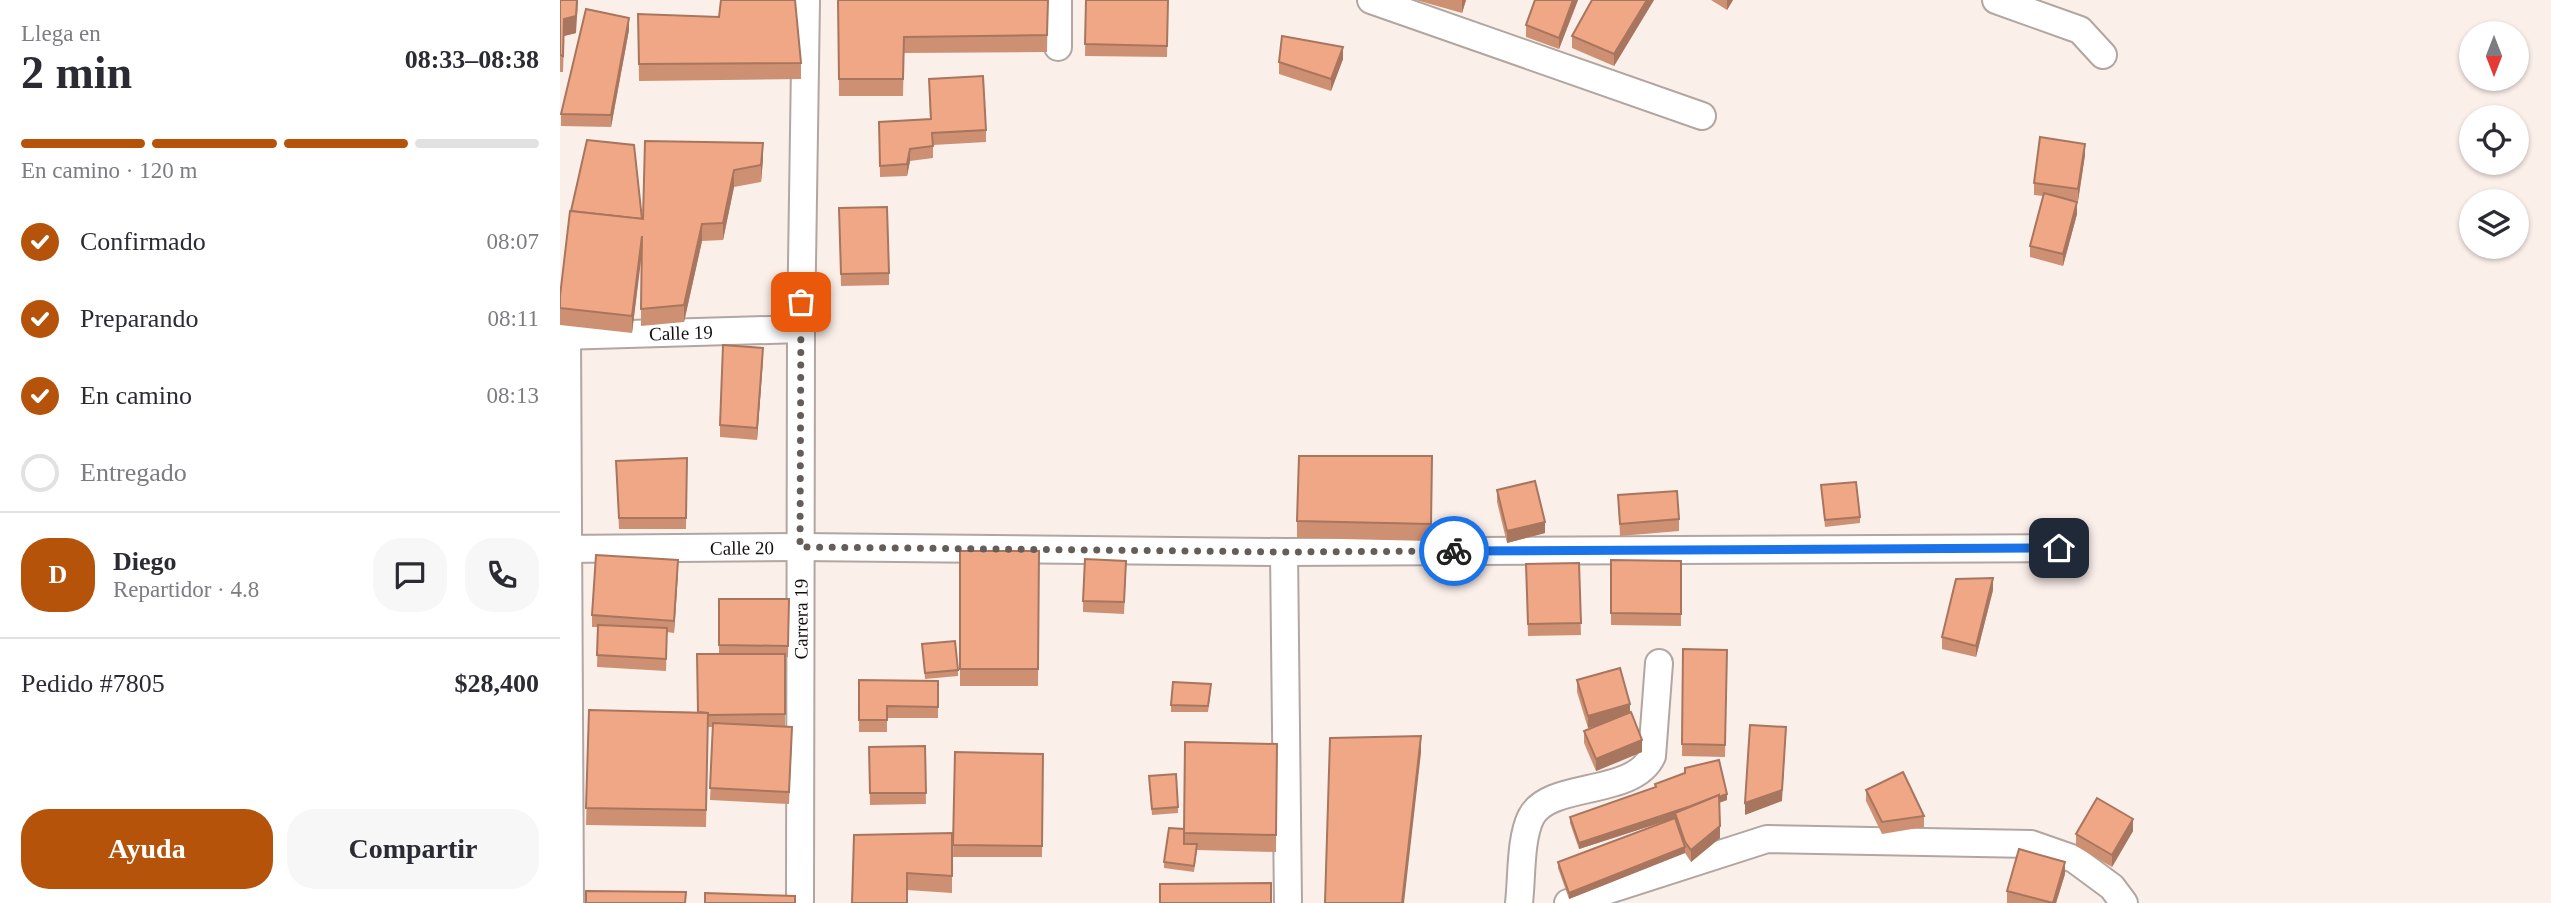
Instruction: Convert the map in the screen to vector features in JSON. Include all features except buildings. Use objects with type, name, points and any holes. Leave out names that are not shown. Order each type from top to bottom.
[{"type":"street","name":"Carrera 19","points":[[800,903],[800,329],[806,0]]},
{"type":"street","points":[[1058,0],[1058,47]]},
{"type":"street","points":[[1371,0],[1702,116]]},
{"type":"street","points":[[1996,0],[2080,30],[2103,55]]},
{"type":"street","name":"Calle 19","points":[[563,336],[800,329]]},
{"type":"street","points":[[563,336],[570,903]]},
{"type":"street","name":"Calle 20","points":[[564,550],[800,547],[1284,552],[2059,548]]},
{"type":"street","points":[[1284,552],[1288,903]]},
{"type":"street","points":[[1519,903],[1526,833],[1532,815],[1546,802],[1622,780],[1647,766],[1652,756],[1659,663]]},
{"type":"street","points":[[1568,903],[1767,839],[2031,844],[2074,859],[2112,887],[2124,903]]},
{"type":"way so far","points":[[801,302],[800,547],[1454,551]]},
{"type":"route","points":[[1454,551],[2059,548]]}]
